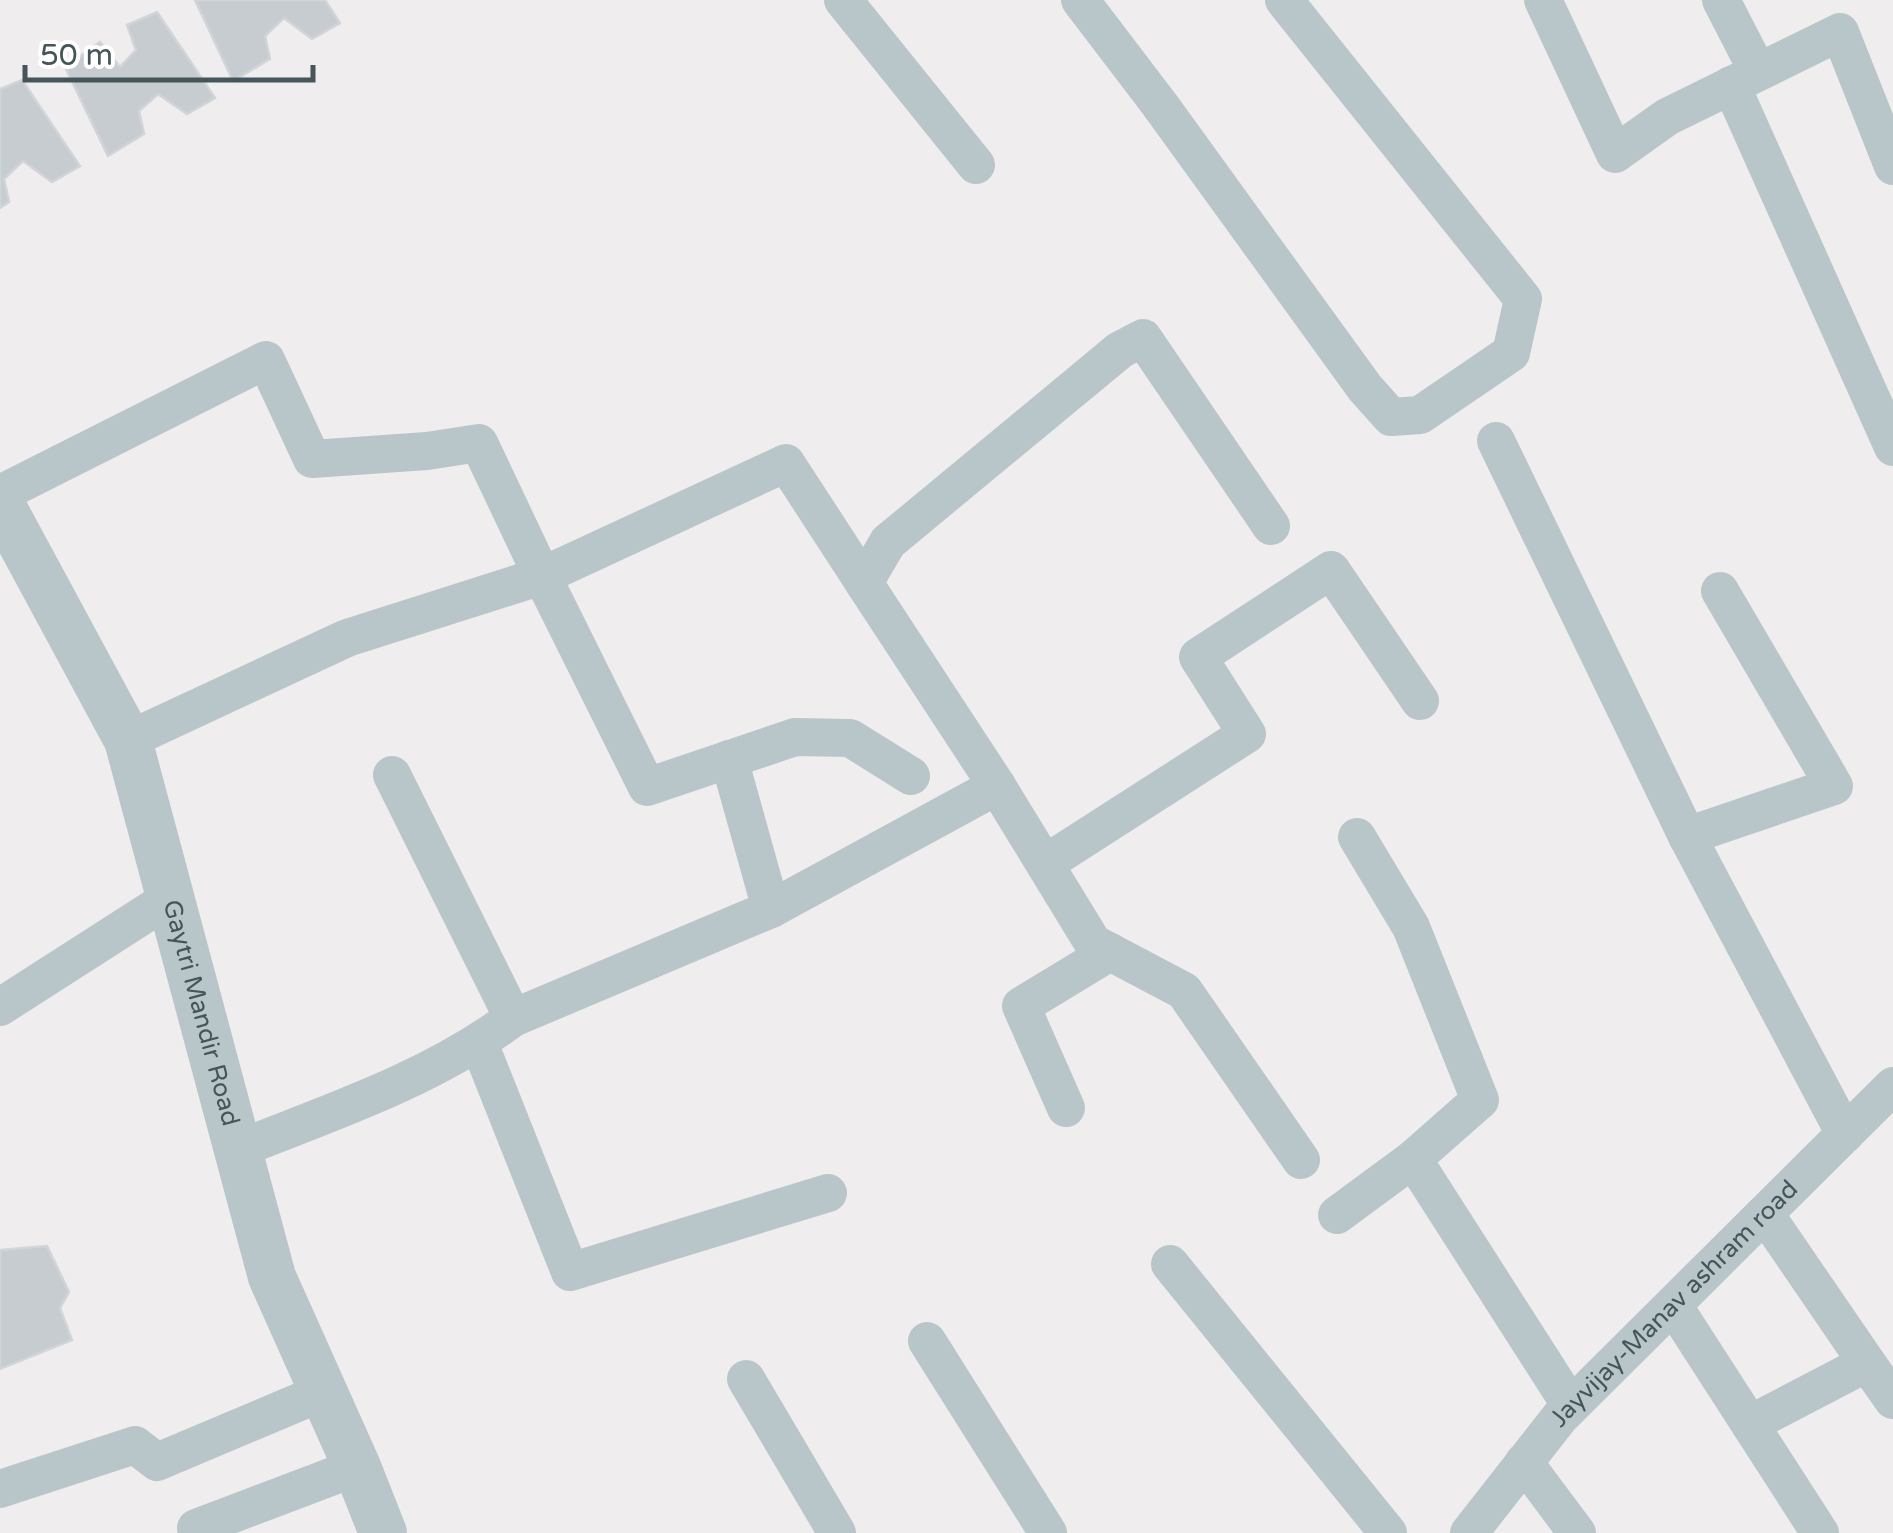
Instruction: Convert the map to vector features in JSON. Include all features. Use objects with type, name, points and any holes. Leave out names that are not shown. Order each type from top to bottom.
[{"type":"street","points":[[843,0],[976,165]]},
{"type":"street","points":[[1080,0],[1365,388],[1392,417],[1420,415],[1511,354],[1523,299],[1284,0]]},
{"type":"street","points":[[1543,0],[1615,154],[1667,116],[1840,32],[1893,166]]},
{"type":"street","points":[[1721,0],[1744,79],[1893,446]]},
{"type":"street","points":[[864,583],[888,542],[1120,350],[1143,338],[1272,526]]},
{"type":"street","points":[[0,494],[266,360],[312,459],[479,444],[647,787],[795,737],[850,738],[912,776]]},
{"type":"street","points":[[1496,441],[1687,836],[1845,1134]]},
{"type":"street","points":[[128,740],[347,638],[542,576],[786,462],[997,786],[1093,942],[1184,991],[1302,1160]]},
{"type":"street","name":"Gaytri Mandir Road","points":[[0,503],[13,560],[128,740],[272,1277],[383,1533]]},
{"type":"street","points":[[1046,864],[1247,734],[1198,657],[1331,570],[1420,701]]},
{"type":"street","points":[[1687,836],[1834,786],[1720,592]]},
{"type":"street","points":[[728,759],[771,910]]},
{"type":"street","points":[[392,775],[513,1018]]},
{"type":"street","points":[[238,1150],[383,1091],[479,1043],[513,1018],[771,910],[997,786]]},
{"type":"street","points":[[1337,1215],[1413,1159],[1480,1100],[1412,926],[1357,837]]},
{"type":"street","points":[[0,1007],[170,898]]},
{"type":"street","points":[[1066,1108],[1021,1006],[1110,952]]},
{"type":"street","points":[[479,1043],[570,1272],[828,1193]]},
{"type":"street","name":"Jayvijay-Manav ashram road","points":[[1469,1533],[1572,1406],[1893,1086]]},
{"type":"street","points":[[1413,1159],[1572,1406]]},
{"type":"street","points":[[1765,1214],[1893,1400]]},
{"type":"street","points":[[1170,1264],[1388,1533]]},
{"type":"street","points":[[1672,1305],[1820,1533]]},
{"type":"street","points":[[928,1341],[1048,1533]]},
{"type":"street","points":[[1750,1424],[1867,1363]]},
{"type":"street","points":[[746,1378],[837,1533]]},
{"type":"street","points":[[0,1489],[135,1445],[157,1462],[323,1392]]},
{"type":"street","points":[[1524,1462],[1577,1533]]},
{"type":"street","points":[[196,1528],[357,1467]]},
{"type":"building","points":[[195,0],[325,0],[340,23],[312,39],[284,18],[265,36],[270,59],[233,81]]},
{"type":"building","points":[[157,12],[215,98],[187,114],[158,94],[139,111],[144,134],[108,156],[65,67],[100,42],[120,67],[136,50],[127,25]]},
{"type":"building","points":[[22,80],[80,166],[52,182],[23,161],[4,179],[9,202],[0,208],[0,89]]},
{"type":"building","points":[[47,1246],[69,1292],[60,1308],[72,1340],[0,1369],[0,1250]]}]
